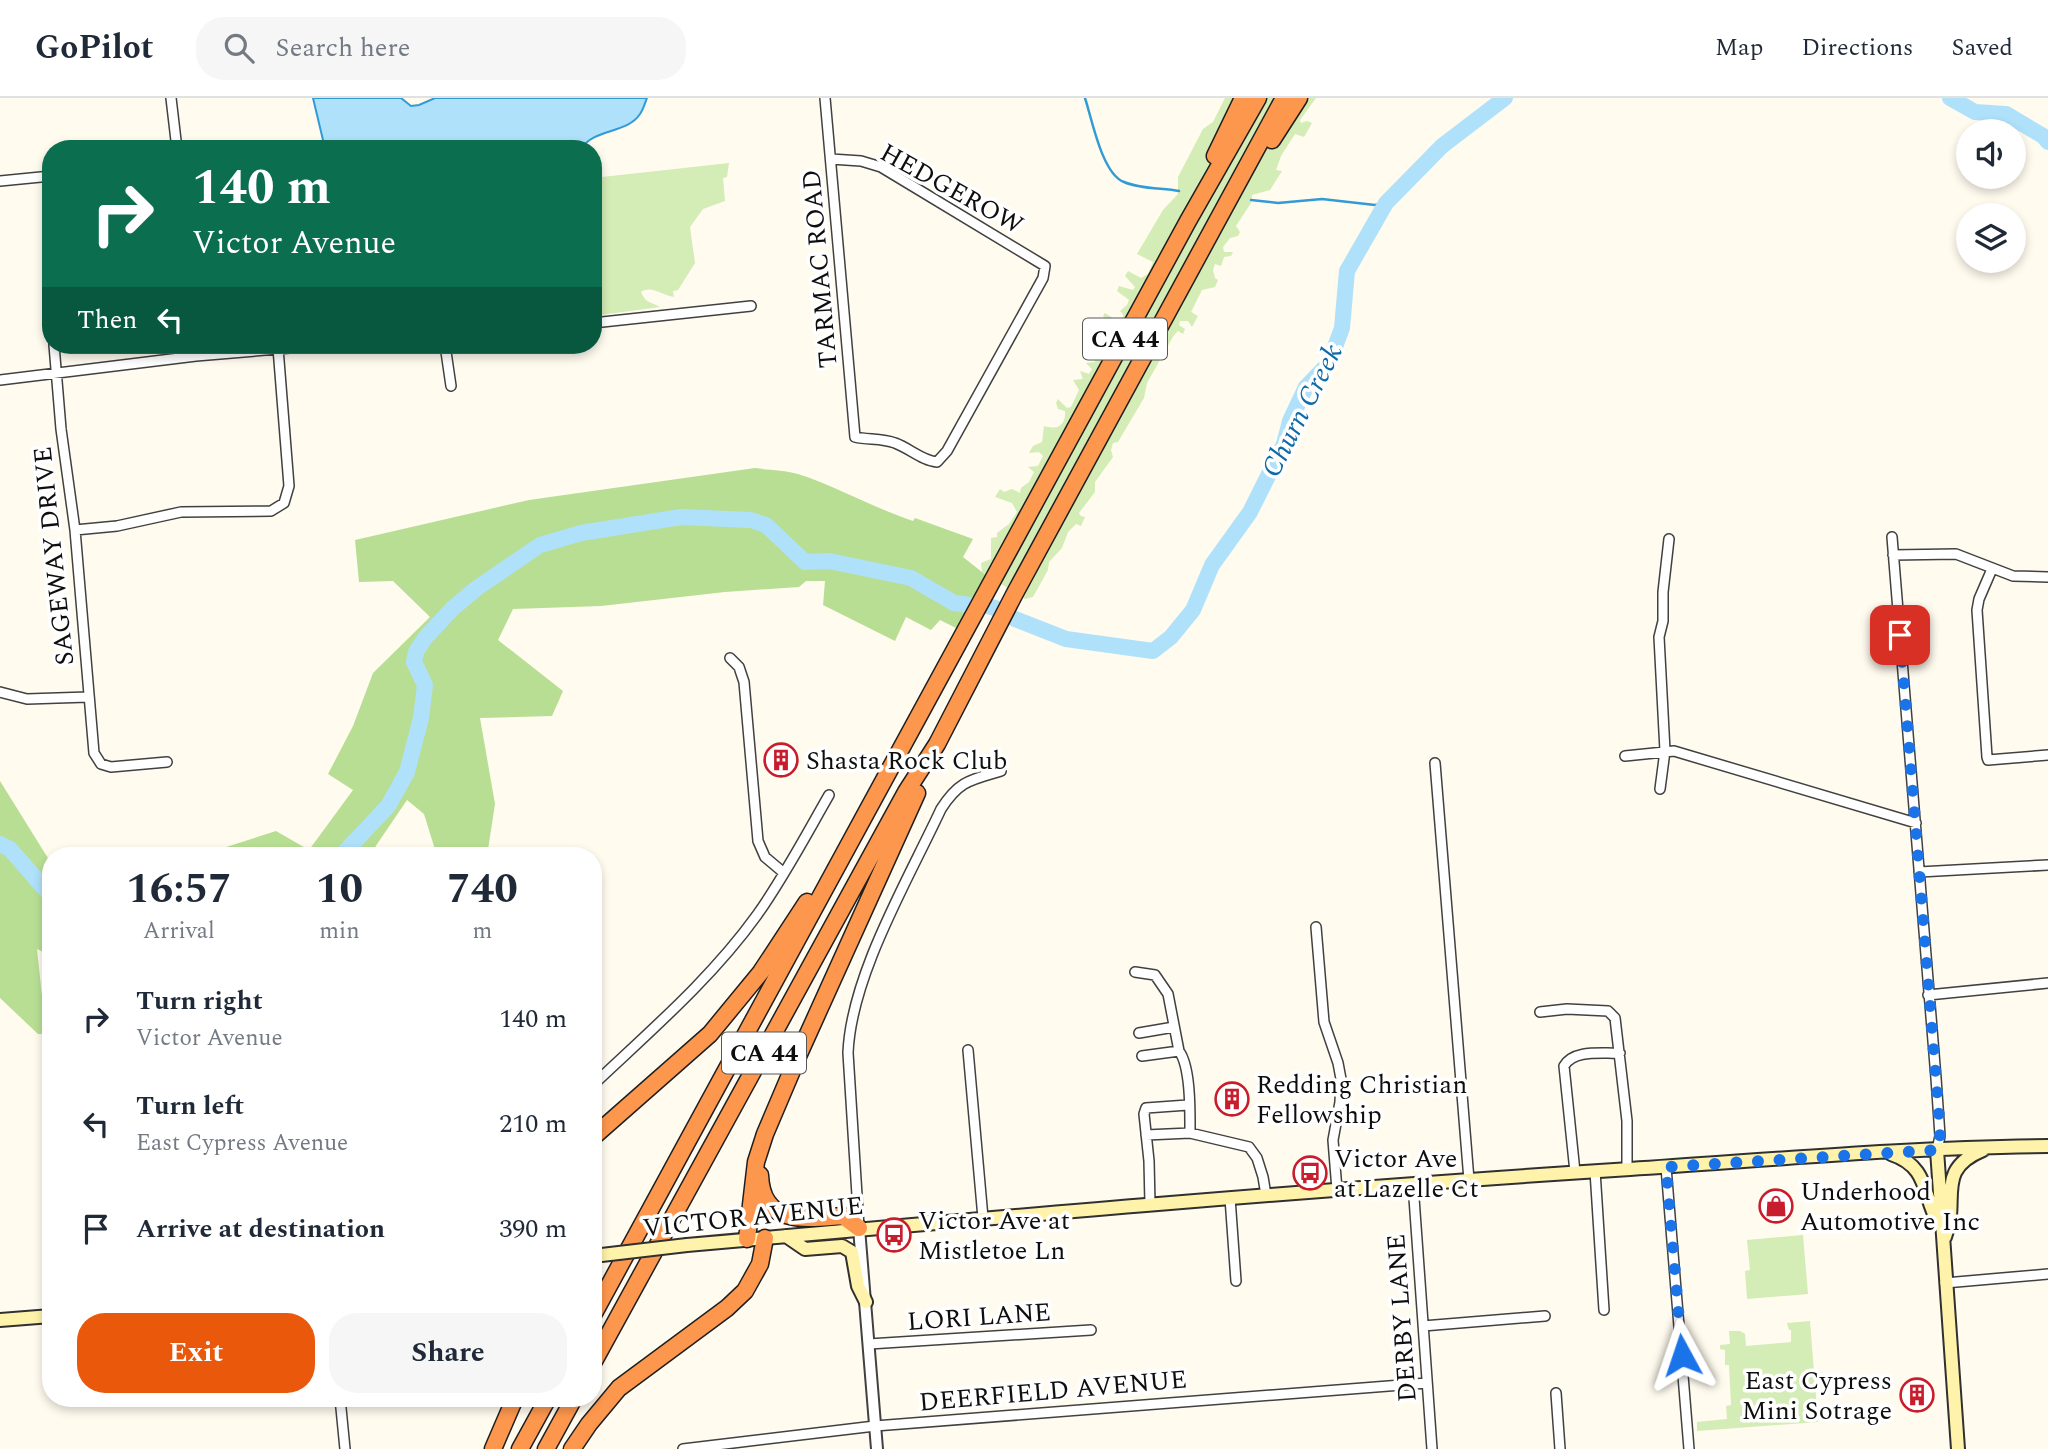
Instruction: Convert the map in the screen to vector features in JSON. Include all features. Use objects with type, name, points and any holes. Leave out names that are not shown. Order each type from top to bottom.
[{"type":"highway","points":[[1188,221],[1210,165],[1243,98]]},
{"type":"highway","name":"CA 44","points":[[602,1298],[1188,221],[1258,98]]},
{"type":"highway","name":"CA 44","points":[[602,1347],[906,792],[937,744],[1015,593],[1284,98]]},
{"type":"highway","points":[[1237,187],[1300,98]]},
{"type":"highway","points":[[747,1240],[756,1162],[765,1134],[882,867],[932,764],[937,744]]},
{"type":"highway","points":[[602,1129],[694,1050],[725,1017],[761,972],[827,873],[843,856]]},
{"type":"highway","points":[[765,1134],[761,1187],[770,1205],[794,1219],[847,1217],[859,1228]]},
{"type":"highway","points":[[572,1449],[619,1388],[727,1308],[745,1291],[760,1264],[765,1238]]},
{"type":"highway","points":[[493,1449],[511,1407]]},
{"type":"highway","points":[[520,1449],[543,1407]]},
{"type":"highway","points":[[547,1449],[569,1407]]},
{"type":"main road","name":"VICTOR AVENUE","points":[[602,1255],[859,1228],[1266,1195],[1884,1152],[2048,1146]]},
{"type":"main road","points":[[1942,1244],[1952,1213],[1951,1178],[1965,1159],[1991,1147]]},
{"type":"main road","points":[[1937,1150],[1958,1449]]},
{"type":"main road","points":[[1884,1152],[1905,1161],[1919,1172],[1931,1209],[1941,1227]]},
{"type":"main road","points":[[786,1236],[805,1249],[842,1246],[853,1252],[858,1286],[866,1301]]},
{"type":"main road","points":[[0,1320],[42,1317]]},
{"type":"street","points":[[171,98],[176,140]]},
{"type":"street","name":"TARMAC ROAD","points":[[825,98],[855,437]]},
{"type":"street","name":"HEDGEROW","points":[[831,159],[861,161],[880,167],[1043,264],[1046,270],[940,460],[931,461],[890,441],[855,437]]},
{"type":"street","points":[[0,181],[42,177]]},
{"type":"street","points":[[602,322],[751,306]]},
{"type":"street","name":"SAGEWAY DRIVE","points":[[55,354],[64,455],[75,530],[93,748],[98,761],[111,767],[167,762]]},
{"type":"street","points":[[0,380],[216,354]]},
{"type":"street","points":[[75,530],[117,526],[181,512],[264,512],[281,507],[287,499],[289,486],[278,354]]},
{"type":"street","points":[[446,354],[451,386]]},
{"type":"street","points":[[1892,537],[1940,1136],[1937,1150]]},
{"type":"street","points":[[1660,789],[1665,751],[1659,637],[1663,621],[1663,592],[1669,539]]},
{"type":"street","points":[[1893,555],[1956,554],[2013,576],[2048,577]]},
{"type":"street","points":[[1992,569],[1977,610],[1987,757],[1988,760],[2048,755]]},
{"type":"street","points":[[730,658],[739,667],[744,682],[758,841],[765,857],[784,873]]},
{"type":"street","points":[[0,692],[39,700],[88,697]]},
{"type":"street","points":[[1626,756],[1674,751],[1916,823]]},
{"type":"street","points":[[1435,763],[1469,1180]]},
{"type":"street","points":[[877,1449],[859,1228],[848,1053],[849,1031],[856,1003],[876,950],[941,809],[962,783],[1001,771]]},
{"type":"street","points":[[602,1077],[697,987],[756,915],[829,795]]},
{"type":"street","points":[[1919,872],[2048,864]]},
{"type":"street","points":[[1316,927],[1322,1010],[1340,1079],[1340,1102],[1334,1140],[1337,1190]]},
{"type":"street","points":[[1135,972],[1156,975],[1168,994],[1180,1051],[1185,1059],[1190,1133]]},
{"type":"street","points":[[1928,995],[2048,983]]},
{"type":"street","points":[[1540,1012],[1567,1009],[1608,1011],[1615,1018],[1627,1121],[1627,1169]]},
{"type":"street","points":[[1139,1033],[1174,1027]]},
{"type":"street","points":[[968,1050],[984,1217]]},
{"type":"street","points":[[1142,1056],[1180,1051]]},
{"type":"street","points":[[1575,1172],[1564,1066],[1568,1060],[1579,1055],[1620,1053]]},
{"type":"street","points":[[1150,1204],[1144,1114],[1146,1108],[1188,1105]]},
{"type":"street","points":[[1146,1135],[1190,1133],[1249,1147],[1257,1158],[1266,1195]]},
{"type":"street","points":[[1666,1167],[1689,1449]]},
{"type":"street","points":[[1595,1171],[1604,1310]]},
{"type":"street","name":"DERBY LANE","points":[[1412,1184],[1432,1449]]},
{"type":"street","points":[[1230,1198],[1236,1281]]},
{"type":"street","points":[[1945,1283],[2048,1274]]},
{"type":"street","points":[[1423,1326],[1545,1316]]},
{"type":"street","name":"LORI LANE","points":[[869,1344],[1091,1330]]},
{"type":"street","name":"DEERFIELD AVENUE","points":[[683,1449],[876,1426],[1427,1383]]},
{"type":"street","points":[[1556,1393],[1560,1449]]},
{"type":"street","points":[[341,1407],[345,1449]]},
{"type":"green space","points":[[1225,98],[1316,98],[1300,120],[1301,123],[1312,123],[1304,137],[1295,134],[1281,156],[1276,170],[1282,171],[1270,190],[1252,195],[1251,203],[1236,226],[1240,232],[1238,236],[1230,238],[1223,247],[1224,252],[1233,252],[1231,256],[1224,257],[1221,266],[1215,264],[1213,270],[1218,280],[1215,287],[1202,290],[1191,312],[1198,316],[1192,327],[1188,321],[1180,321],[1179,325],[1185,329],[1183,334],[1178,331],[1174,335],[1147,383],[1144,398],[1118,442],[1113,443],[1113,457],[1095,482],[1095,492],[1079,513],[1085,517],[1081,526],[1076,524],[1068,532],[1062,548],[1049,562],[1048,570],[1033,597],[1025,599],[982,572],[981,563],[991,559],[991,538],[997,537],[997,533],[1009,524],[1017,512],[1012,503],[995,497],[1000,489],[1004,492],[1012,489],[1020,493],[1021,488],[1029,482],[1034,472],[1028,467],[1038,466],[1043,456],[1039,452],[1029,453],[1033,446],[1042,442],[1044,426],[1060,426],[1065,411],[1058,409],[1058,399],[1067,408],[1071,407],[1079,390],[1073,380],[1083,379],[1080,371],[1089,374],[1092,369],[1086,363],[1095,362],[1094,351],[1105,349],[1107,336],[1102,333],[1094,334],[1098,325],[1103,329],[1110,329],[1103,316],[1105,313],[1117,321],[1123,317],[1120,311],[1129,300],[1117,291],[1119,286],[1133,290],[1135,287],[1125,276],[1128,271],[1141,278],[1148,274],[1153,262],[1137,254],[1163,210],[1178,194],[1178,177],[1203,129],[1213,122]]},
{"type":"green space","points":[[729,163],[727,177],[723,178],[725,201],[703,209],[690,227],[695,263],[678,290],[673,291],[674,297],[653,290],[641,292],[649,302],[660,307],[602,315],[602,177]]},
{"type":"green space","points":[[755,468],[782,471],[827,485],[913,521],[915,518],[973,539],[963,557],[987,576],[958,629],[940,620],[931,630],[906,617],[895,641],[823,605],[825,581],[806,581],[799,587],[601,606],[513,609],[498,640],[563,691],[552,716],[480,718],[495,804],[488,847],[434,847],[424,814],[407,800],[375,847],[311,847],[353,790],[328,774],[353,726],[373,673],[430,617],[393,581],[359,582],[355,540],[529,500]]},
{"type":"green space","points":[[0,781],[42,849],[42,952],[37,949],[42,996],[42,1034],[38,1034],[0,998]]},
{"type":"green space","points":[[276,831],[304,847],[226,847]]},
{"type":"green space","points":[[1803,1235],[1808,1294],[1747,1299],[1745,1271],[1750,1270],[1747,1240]]},
{"type":"green space","points":[[1810,1321],[1818,1422],[1697,1431],[1697,1422],[1727,1419],[1726,1406],[1731,1405],[1729,1365],[1725,1365],[1725,1350],[1720,1349],[1720,1345],[1730,1344],[1729,1331],[1745,1334],[1746,1346],[1791,1342],[1791,1330],[1787,1323]]},
{"type":"water","points":[[313,98],[401,98],[411,106],[435,98],[647,98],[634,120],[590,140],[323,140]]},
{"type":"waterway","points":[[1085,98],[1104,157],[1116,177],[1137,186],[1179,191]]},
{"type":"waterway","name":"Churn Creek","points":[[1015,619],[1066,639],[1153,651],[1171,637],[1193,610],[1212,565],[1250,512],[1284,444],[1290,421],[1306,387],[1329,363],[1342,328],[1347,271],[1386,203],[1442,146],[1505,98]]},
{"type":"waterway","name":"Churn Creek","points":[[1950,98],[1975,112],[2006,114],[2043,136],[2048,142]]},
{"type":"waterway","points":[[1251,200],[1278,203],[1322,199],[1375,205],[1386,203]]},
{"type":"waterway","name":"Churn Creek","points":[[349,847],[388,806],[407,772],[421,718],[425,685],[414,662],[416,652],[425,638],[453,608],[477,588],[540,545],[581,533],[681,517],[751,520],[766,525],[805,562],[829,561],[911,578],[954,603],[971,605]]},
{"type":"waterway","name":"Churn Creek","points":[[988,606],[998,609]]},
{"type":"waterway","name":"Churn Creek","points":[[0,844],[10,849],[42,886]]},
{"type":"place","name":"Shasta Rock Club","points":[[781,760]]},
{"type":"place","name":"Redding Christian Fellowship","points":[[1232,1099]]},
{"type":"place","name":"Victor Ave at Lazelle Ct","points":[[1310,1173]]},
{"type":"place","name":"Underhood Automotive Inc","points":[[1776,1206]]},
{"type":"place","name":"Victor Ave at Mistletoe Ln","points":[[894,1235]]},
{"type":"place","name":"East Cypress Mini Sotrage","points":[[1917,1395]]},
{"type":"route","points":[[1682,1355],[1666,1167],[1937,1150],[1940,1136],[1939,1116],[1900,635]]}]
